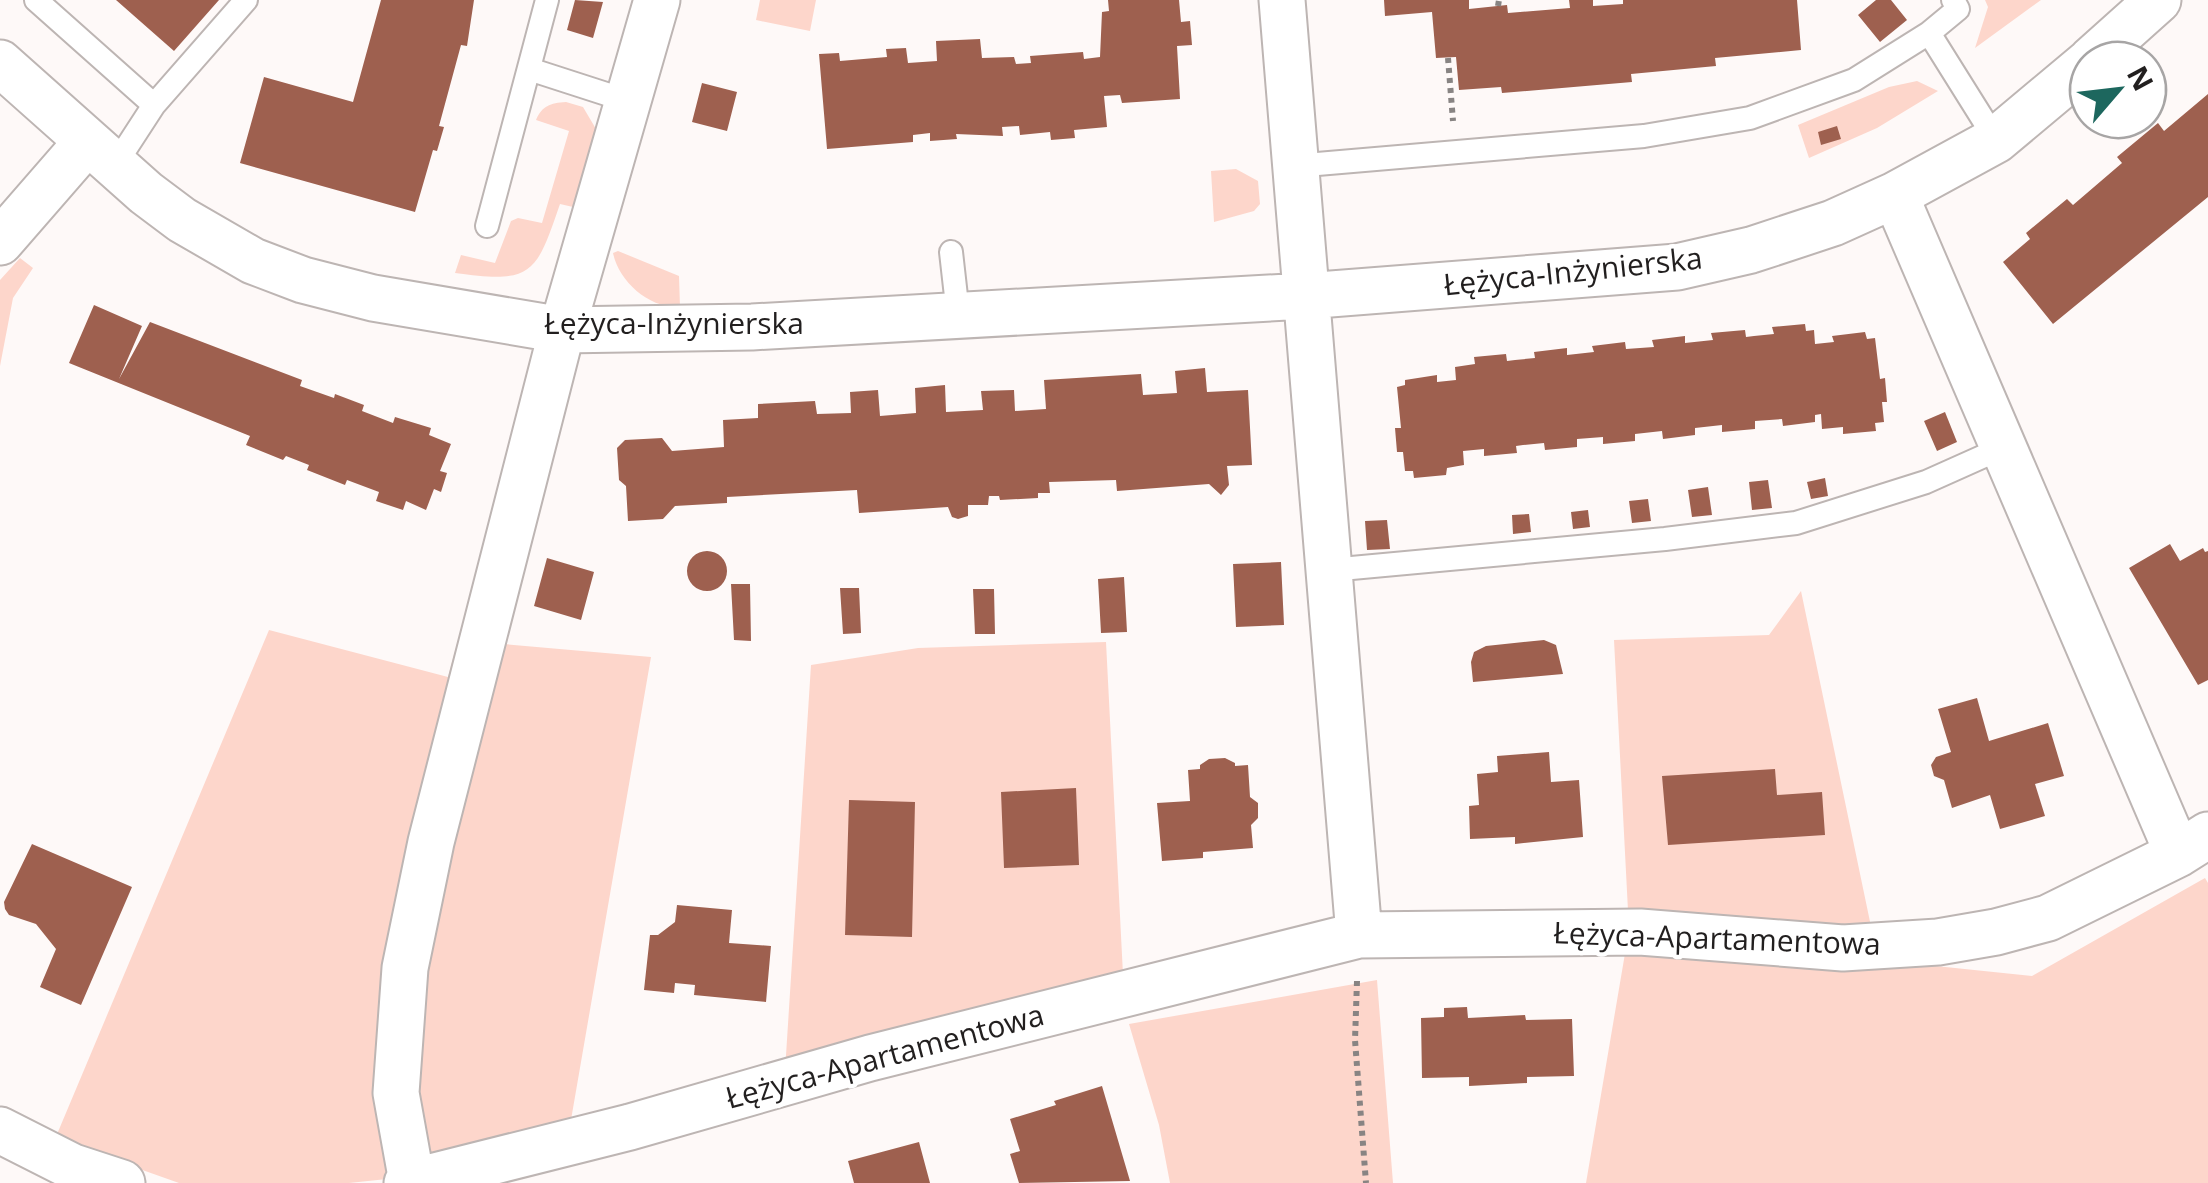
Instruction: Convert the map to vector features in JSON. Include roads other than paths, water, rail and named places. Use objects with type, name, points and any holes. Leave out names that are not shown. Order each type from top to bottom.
[{"type":"street","name":"Łężyca-Apartamentowa","points":[[657,0],[562,330],[431,842],[406,968],[396,1093],[410,1182],[630,1126],[870,1058],[1359,935],[1640,932],[1843,948],[1938,942],[2048,918],[2193,845],[2002,448],[1895,195]]},
{"type":"street","points":[[1282,0],[1359,935]]},
{"type":"street","name":"Łężyca-Inżynierska","points":[[2113,40],[2158,0]]},
{"type":"street","name":"Łężyca-Inżynierska","points":[[0,63],[182,220],[253,261],[302,280],[427,309],[562,330],[752,328],[1305,296],[1677,267],[1800,234],[1895,195],[1996,140],[2068,79]]},
{"type":"street","points":[[0,242],[101,154]]},
{"type":"street","points":[[0,1130],[73,1167],[122,1183]]},
{"type":"lane","points":[[36,0],[154,106]]},
{"type":"lane","points":[[101,154],[154,106],[246,0]]},
{"type":"lane","points":[[487,226],[548,0]]},
{"type":"lane","points":[[1294,166],[1644,136],[1750,118],[1854,80],[1929,34],[1958,9],[1954,0]]},
{"type":"lane","points":[[1929,34],[1996,140]]},
{"type":"lane","points":[[529,70],[628,101]]},
{"type":"lane","points":[[951,252],[958,314]]},
{"type":"lane","points":[[1330,570],[1796,523],[1926,482],[2002,448]]}]
